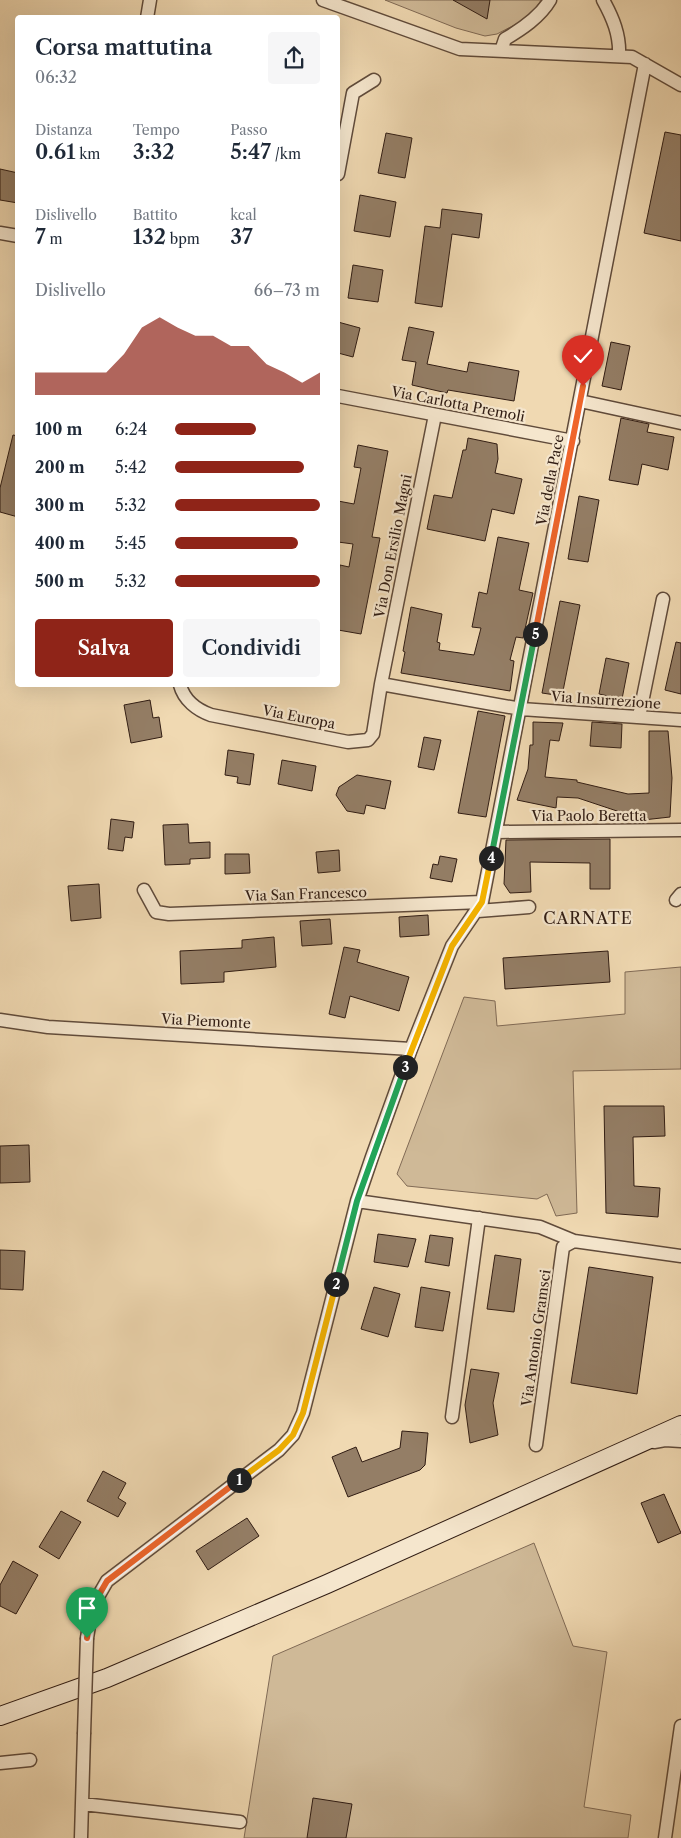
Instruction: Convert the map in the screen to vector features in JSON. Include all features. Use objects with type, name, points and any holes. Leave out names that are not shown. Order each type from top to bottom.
[{"type":"main road","points":[[0,1716],[107,1678],[344,1576],[681,1425]]},
{"type":"street","points":[[148,15],[150,0]]},
{"type":"street","points":[[323,0],[460,49],[619,55],[645,64],[681,85]]},
{"type":"street","points":[[501,51],[504,39],[521,29],[539,14],[550,0]]},
{"type":"street","points":[[603,0],[620,40],[619,55]]},
{"type":"street","name":"Via della Pace","points":[[480,906],[497,832],[645,64]]},
{"type":"street","points":[[340,163],[353,93],[374,80]]},
{"type":"street","points":[[0,233],[15,236]]},
{"type":"street","name":"Via Carlotta Premoli","points":[[340,396],[573,441]]},
{"type":"street","points":[[580,401],[681,423]]},
{"type":"street","name":"Via Don Ersilio Magni","points":[[381,684],[435,415]]},
{"type":"street","points":[[640,717],[663,599]]},
{"type":"street","name":"Via Europa","points":[[181,687],[186,698],[202,712],[211,716],[356,742],[368,740],[373,734],[381,684]]},
{"type":"street","name":"Via Insurrezione","points":[[381,684],[521,709],[681,720]]},
{"type":"street","points":[[681,720],[681,727]]},
{"type":"street","name":"Via Paolo Beretta","points":[[497,832],[681,830]]},
{"type":"street","name":"Via San Francesco","points":[[144,890],[156,912],[169,914],[480,906]]},
{"type":"street","points":[[82,1838],[87,1638],[92,1607],[107,1581],[279,1450],[293,1435],[303,1413],[357,1201],[411,1049],[452,946],[480,906],[529,907]]},
{"type":"street","name":"Via Piemonte","points":[[0,1020],[48,1027],[411,1049]]},
{"type":"street","points":[[357,1201],[540,1227],[574,1242],[681,1256]]},
{"type":"street","points":[[452,1417],[479,1218]]},
{"type":"street","name":"Via Antonio Gramsci","points":[[536,1445],[563,1247],[574,1242]]},
{"type":"street","points":[[642,1444],[665,1440],[681,1441]]},
{"type":"street","points":[[665,1838],[678,1770],[681,1726]]},
{"type":"street","points":[[0,1763],[30,1760]]},
{"type":"street","points":[[83,1804],[240,1822]]},
{"type":"shaded area","points":[[385,0],[541,0],[532,15],[497,34],[485,36],[456,28]]},
{"type":"shaded area","points":[[681,967],[681,1069],[573,1071],[577,1213],[556,1216],[547,1194],[537,1199],[407,1186],[397,1174],[464,997],[495,1001],[497,1026],[625,1014],[625,972]]},
{"type":"shaded area","points":[[534,1543],[573,1646],[607,1652],[584,1807],[631,1815],[628,1838],[244,1838],[273,1656]]},
{"type":"building","points":[[453,0],[490,0],[487,19]]},
{"type":"building","points":[[665,132],[681,135],[681,241],[644,233]]},
{"type":"building","points":[[386,133],[412,138],[405,178],[378,173]]},
{"type":"building","points":[[0,169],[15,172],[15,202],[0,200]]},
{"type":"building","points":[[360,195],[396,202],[390,237],[354,231]]},
{"type":"building","points":[[442,209],[482,214],[479,238],[452,234],[442,307],[415,303],[425,226],[440,228]]},
{"type":"building","points":[[353,265],[383,270],[378,302],[348,298]]},
{"type":"building","points":[[340,323],[360,328],[353,357],[340,354]]},
{"type":"building","points":[[409,327],[434,332],[427,364],[467,372],[469,362],[519,371],[514,401],[448,390],[447,393],[412,385],[416,362],[402,360]]},
{"type":"building","points":[[611,342],[630,346],[621,390],[602,386]]},
{"type":"building","points":[[621,418],[649,424],[647,432],[674,437],[668,470],[642,464],[638,485],[609,480]]},
{"type":"building","points":[[13,435],[15,435],[15,516],[0,512],[0,488]]},
{"type":"building","points":[[468,438],[497,444],[498,459],[495,473],[522,479],[514,514],[492,509],[485,541],[427,529],[434,495],[452,498],[463,450],[466,450]]},
{"type":"building","points":[[358,445],[388,451],[372,537],[380,538],[361,634],[340,630],[340,565],[349,567],[353,544],[340,542],[340,501],[354,504],[361,468],[354,467]]},
{"type":"building","points":[[579,496],[599,500],[588,562],[568,559]]},
{"type":"building","points":[[498,537],[529,543],[519,590],[533,593],[523,638],[516,637],[510,660],[514,661],[510,691],[401,673],[411,607],[442,614],[437,642],[440,643],[439,650],[474,655],[481,628],[472,627],[479,592],[487,594]]},
{"type":"building","points":[[560,601],[580,605],[562,696],[542,693]]},
{"type":"building","points":[[676,642],[681,643],[681,694],[665,690]]},
{"type":"building","points":[[606,658],[629,663],[622,699],[599,694]]},
{"type":"building","points":[[150,700],[153,718],[159,717],[162,737],[131,743],[124,705]]},
{"type":"building","points":[[478,711],[505,716],[486,817],[458,813]]},
{"type":"building","points":[[533,722],[563,723],[559,741],[550,740],[545,777],[577,780],[577,782],[628,794],[649,793],[649,731],[668,731],[672,778],[670,817],[625,822],[623,813],[578,798],[557,797],[556,808],[517,800],[528,769],[530,745],[533,745]]},
{"type":"building","points":[[592,722],[622,724],[621,748],[590,746]]},
{"type":"building","points":[[424,737],[441,740],[434,770],[418,767]]},
{"type":"building","points":[[228,750],[254,754],[250,785],[237,783],[238,777],[225,775]]},
{"type":"building","points":[[282,760],[316,766],[312,791],[278,784]]},
{"type":"building","points":[[357,775],[391,781],[385,809],[366,805],[364,814],[347,811],[336,795],[339,787]]},
{"type":"building","points":[[111,819],[134,822],[132,838],[125,837],[123,851],[108,849]]},
{"type":"building","points":[[188,824],[189,843],[210,842],[210,858],[190,859],[190,864],[165,865],[163,825]]},
{"type":"building","points":[[610,839],[610,889],[590,889],[590,863],[530,862],[531,892],[510,893],[504,884],[506,840]]},
{"type":"building","points":[[339,850],[340,871],[318,873],[316,852]]},
{"type":"building","points":[[225,854],[249,854],[250,873],[225,874]]},
{"type":"building","points":[[440,856],[457,859],[452,882],[430,878],[433,864],[438,865]]},
{"type":"building","points":[[99,884],[101,918],[71,921],[68,886]]},
{"type":"building","points":[[428,915],[429,935],[400,937],[399,917]]},
{"type":"building","points":[[330,919],[332,944],[302,946],[300,921]]},
{"type":"building","points":[[274,937],[276,967],[224,972],[224,982],[181,984],[180,951],[242,948],[242,940]]},
{"type":"building","points":[[344,947],[360,950],[357,962],[409,977],[399,1011],[350,996],[345,1018],[329,1014]]},
{"type":"building","points":[[608,951],[610,982],[505,989],[503,958]]},
{"type":"building","points":[[604,1106],[664,1106],[665,1136],[633,1137],[634,1186],[660,1188],[658,1217],[606,1213]]},
{"type":"building","points":[[29,1145],[30,1182],[0,1183],[0,1146]]},
{"type":"building","points":[[378,1234],[416,1239],[408,1267],[374,1262]]},
{"type":"building","points":[[430,1235],[453,1238],[449,1266],[425,1262]]},
{"type":"building","points":[[0,1250],[25,1251],[23,1290],[0,1289]]},
{"type":"building","points":[[495,1255],[521,1259],[514,1312],[487,1309]]},
{"type":"building","points":[[589,1267],[653,1277],[637,1394],[571,1383]]},
{"type":"building","points":[[374,1287],[400,1294],[388,1337],[361,1329]]},
{"type":"building","points":[[421,1287],[450,1292],[443,1331],[415,1327]]},
{"type":"building","points":[[471,1369],[499,1373],[493,1403],[498,1435],[470,1443],[465,1405]]},
{"type":"building","points":[[402,1431],[428,1433],[425,1465],[420,1470],[348,1497],[332,1457],[356,1447],[362,1462],[400,1448]]},
{"type":"building","points":[[103,1471],[126,1483],[118,1498],[126,1503],[118,1517],[87,1501]]},
{"type":"building","points":[[664,1494],[681,1533],[658,1543],[641,1503]]},
{"type":"building","points":[[61,1511],[81,1522],[59,1559],[39,1547]]},
{"type":"building","points":[[247,1518],[259,1536],[208,1570],[196,1551]]},
{"type":"building","points":[[13,1561],[38,1575],[16,1614],[0,1606],[0,1585]]},
{"type":"building","points":[[313,1798],[352,1804],[346,1838],[307,1838]]},
{"type":"district","name":"CARNATE","points":[[588,918]]},
{"type":"route","points":[[87,1638],[88,1622],[92,1607],[107,1581],[279,1450],[293,1435],[303,1413],[357,1201],[372,1156],[411,1049],[452,946],[478,911],[482,902],[583,386]]}]
